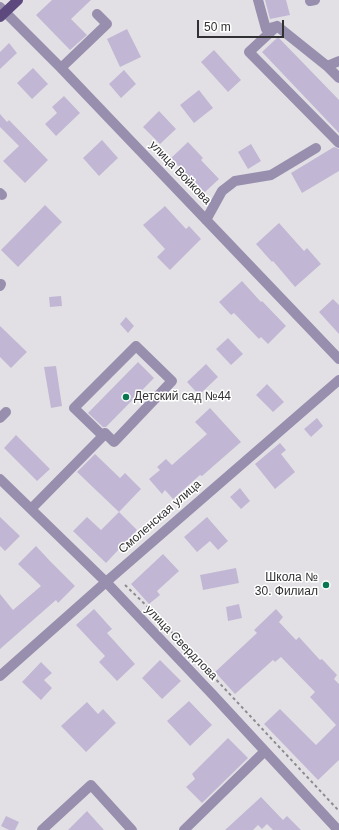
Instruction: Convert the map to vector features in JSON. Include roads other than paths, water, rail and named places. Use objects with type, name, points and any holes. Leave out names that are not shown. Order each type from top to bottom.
[{"type":"main road","points":[[2,12],[18,0]]},
{"type":"street","points":[[258,0],[266,29],[277,26]]},
{"type":"street","name":"улица Войкова","points":[[2,12],[61,68],[339,359]]},
{"type":"street","points":[[61,68],[107,24],[97,14]]},
{"type":"street","points":[[277,26],[327,66],[339,78]]},
{"type":"street","points":[[277,26],[249,52],[339,143]]},
{"type":"street","points":[[327,66],[339,62]]},
{"type":"street","points":[[206,220],[222,191],[235,181],[271,176],[316,148]]},
{"type":"street","points":[[31,509],[103,436],[105,433],[114,442],[172,381],[136,346],[74,408],[103,436]]},
{"type":"street","name":"Смоленская улица","points":[[0,676],[339,380]]},
{"type":"street","name":"улица Свердлова","points":[[0,479],[106,582],[338,830]]},
{"type":"street","points":[[184,830],[265,751]]},
{"type":"street","points":[[44,829],[91,785],[132,830]]},
{"type":"place","name":"Детский сад №44","points":[[126,397]]},
{"type":"place","name":"Школа № 30. Филиал","points":[[326,585]]}]
